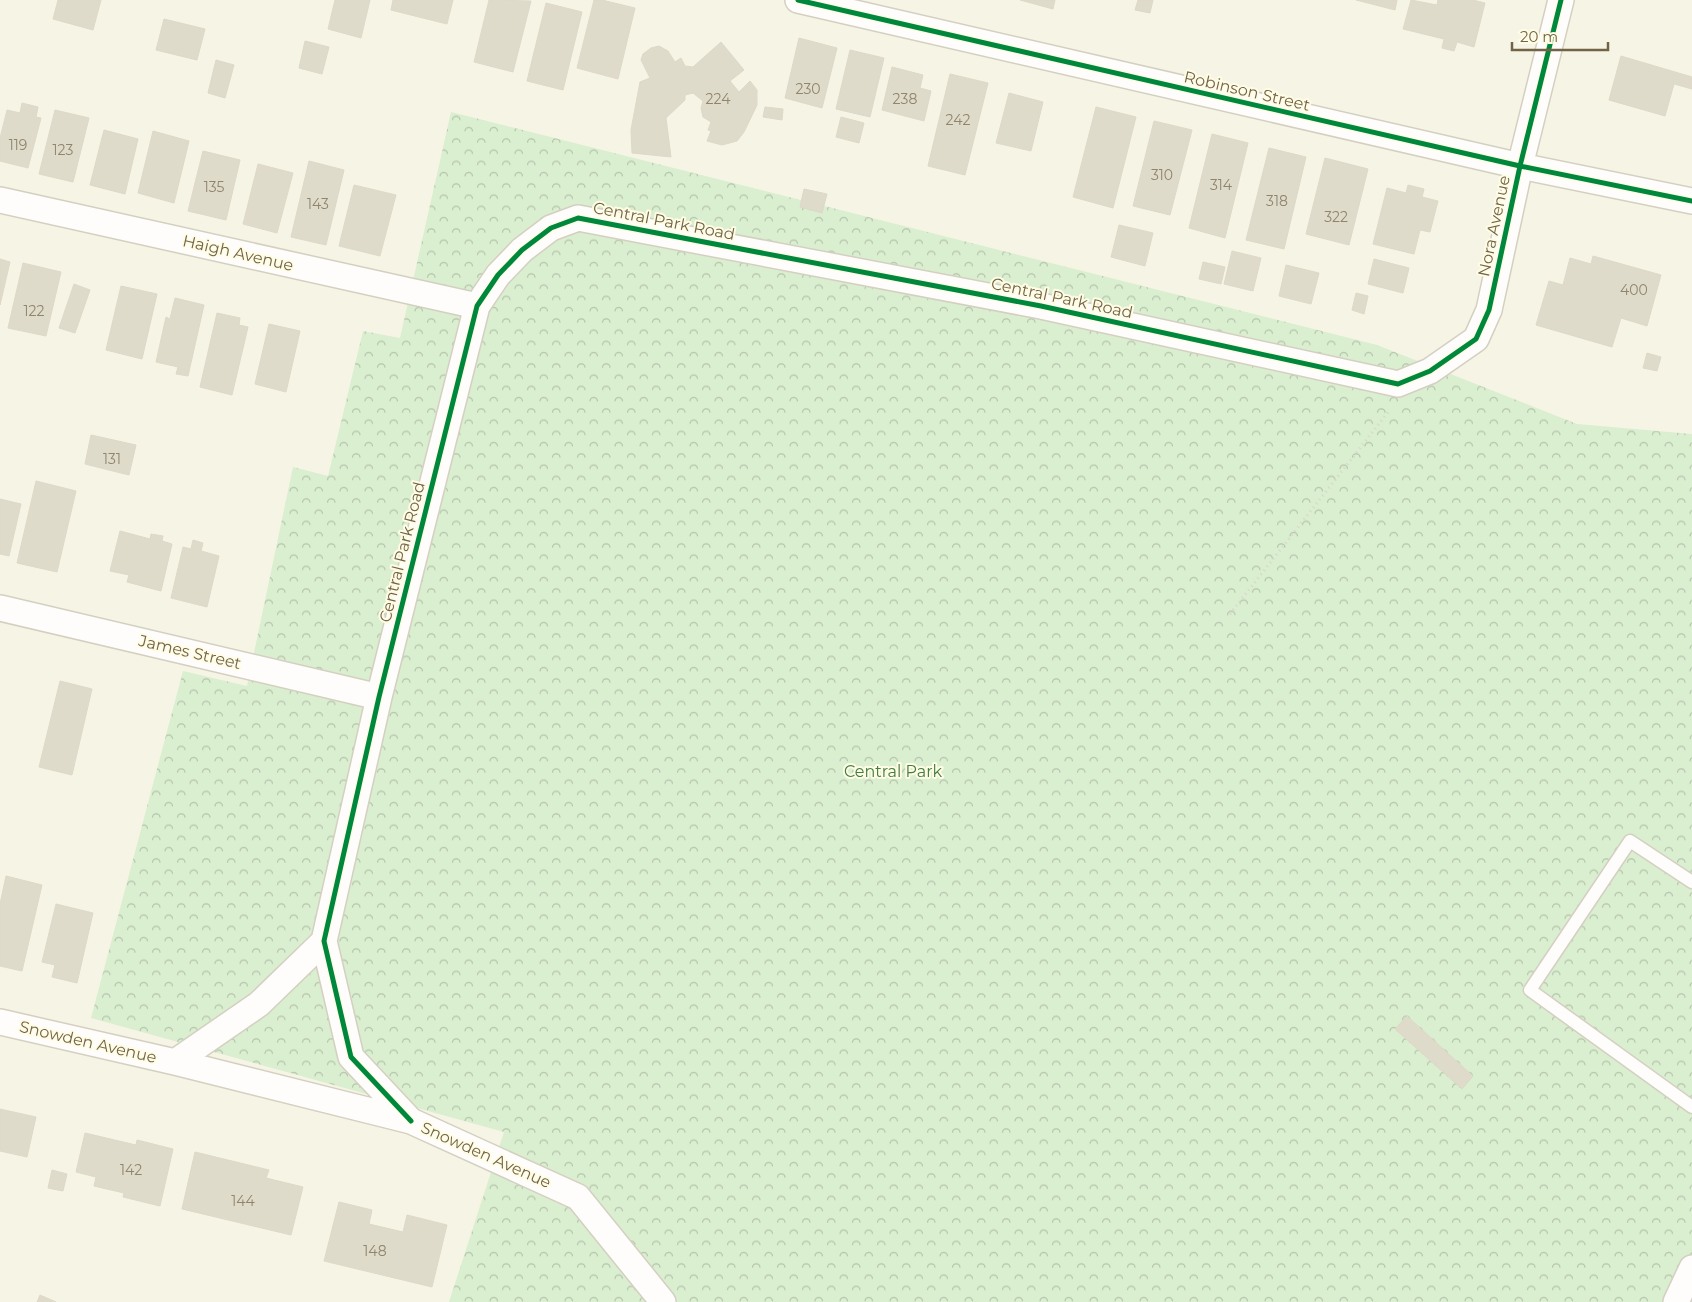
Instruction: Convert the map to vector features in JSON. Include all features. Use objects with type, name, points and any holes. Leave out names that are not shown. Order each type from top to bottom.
[{"type":"street","name":"Robinson Street","points":[[798,0],[1520,166],[1692,201]]},
{"type":"street","name":"Nora Avenue","points":[[1476,339],[1489,310],[1520,166],[1562,0]]},
{"type":"street","name":"Haigh Avenue","points":[[0,200],[477,306]]},
{"type":"street","name":"Central Park Road","points":[[411,1121],[351,1057],[324,941],[379,697],[477,306],[498,276],[522,250],[551,228],[578,218],[1041,306],[1398,384],[1430,371],[1476,339]]},
{"type":"street","name":"James Street","points":[[0,608],[379,697]]},
{"type":"street","name":"Snowden Avenue","points":[[175,1062],[259,1004],[324,941]]},
{"type":"street","name":"Snowden Avenue","points":[[0,1022],[175,1062],[411,1121],[578,1197],[663,1302]]},
{"type":"street","points":[[1676,1302],[1692,1268]]},
{"type":"lane","points":[[1692,882],[1630,841],[1530,990],[1692,1106]]},
{"type":"path","points":[[1230,614],[1416,377]]},
{"type":"green space","name":"Central Park","points":[[451,112],[1377,345],[1577,424],[1692,434],[1692,1302],[449,1302],[504,1132],[91,1018],[183,671],[247,686],[293,467],[328,476],[363,331],[400,338]]},
{"type":"building","points":[[58,0],[101,0],[93,30],[53,19]]},
{"type":"building","points":[[335,0],[370,0],[361,38],[328,29]]},
{"type":"building","points":[[393,0],[453,0],[447,24],[391,10]]},
{"type":"building","points":[[489,0],[531,1],[513,72],[474,62]]},
{"type":"building","points":[[594,0],[602,0],[635,8],[618,79],[577,68]]},
{"type":"building","points":[[1020,0],[1055,0],[1053,9]]},
{"type":"building","points":[[1138,0],[1153,0],[1150,13],[1135,10]]},
{"type":"building","points":[[1356,0],[1397,0],[1395,10]]},
{"type":"building","points":[[1411,0],[1437,5],[1438,0],[1473,0],[1485,3],[1474,47],[1457,42],[1454,51],[1442,48],[1444,39],[1403,29]]},
{"type":"building","points":[[546,3],[582,12],[563,90],[527,81]]},
{"type":"building","points":[[164,19],[205,29],[197,60],[156,50]]},
{"type":"building","points":[[799,38],[837,48],[822,108],[785,98]]},
{"type":"building","points":[[305,41],[329,47],[322,74],[299,68]]},
{"type":"building","points":[[721,42],[744,70],[730,81],[739,92],[750,81],[757,90],[757,105],[744,132],[737,141],[722,145],[707,141],[711,131],[708,130],[711,122],[703,117],[701,108],[703,101],[693,93],[685,95],[685,100],[666,118],[671,157],[632,153],[631,130],[640,82],[650,78],[641,60],[643,54],[651,48],[659,46],[668,51],[675,62],[681,58],[685,66],[693,67]]},
{"type":"building","points":[[850,50],[884,58],[870,117],[836,109]]},
{"type":"building","points":[[1621,56],[1692,77],[1692,89],[1674,84],[1665,116],[1609,100]]},
{"type":"building","points":[[216,60],[234,65],[225,98],[208,93]]},
{"type":"building","points":[[892,67],[923,75],[920,88],[931,91],[924,121],[882,110]]},
{"type":"building","points":[[950,74],[988,83],[965,175],[928,166]]},
{"type":"building","points":[[1009,93],[1043,102],[1031,151],[996,143]]},
{"type":"building","points":[[22,103],[38,107],[36,117],[41,118],[28,168],[0,161],[0,138],[7,110],[20,113]]},
{"type":"building","points":[[765,107],[783,109],[782,120],[763,117]]},
{"type":"building","points":[[1096,107],[1136,117],[1113,208],[1073,197]]},
{"type":"building","points":[[55,110],[89,118],[73,182],[39,174]]},
{"type":"building","points":[[841,117],[864,123],[859,143],[836,137]]},
{"type":"building","points":[[1154,121],[1192,130],[1170,215],[1133,206]]},
{"type":"building","points":[[104,130],[138,139],[125,194],[90,185]]},
{"type":"building","points":[[153,131],[189,141],[174,203],[138,193]]},
{"type":"building","points":[[1212,134],[1248,143],[1225,238],[1189,228]]},
{"type":"building","points":[[1269,148],[1306,157],[1284,249],[1246,240]]},
{"type":"building","points":[[203,151],[240,160],[226,220],[188,211]]},
{"type":"building","points":[[1325,158],[1368,169],[1349,245],[1306,234]]},
{"type":"building","points":[[309,161],[344,170],[326,245],[291,237]]},
{"type":"building","points":[[258,164],[293,173],[277,233],[243,224]]},
{"type":"building","points":[[354,185],[396,195],[380,256],[339,246]]},
{"type":"building","points":[[1408,185],[1424,189],[1422,197],[1438,201],[1430,232],[1420,230],[1414,254],[1373,244],[1387,188],[1406,193]]},
{"type":"building","points":[[804,189],[827,194],[822,213],[800,207]]},
{"type":"building","points":[[1119,225],[1153,233],[1145,266],[1111,257]]},
{"type":"building","points":[[1232,251],[1261,258],[1253,291],[1224,284]]},
{"type":"building","points":[[1593,256],[1661,275],[1647,326],[1621,318],[1612,347],[1536,325],[1549,281],[1563,285],[1570,258],[1591,264]]},
{"type":"building","points":[[0,259],[10,262],[0,305]]},
{"type":"building","points":[[1374,259],[1409,268],[1403,293],[1368,284]]},
{"type":"building","points":[[1203,262],[1225,267],[1221,284],[1199,279]]},
{"type":"building","points":[[23,263],[61,272],[46,336],[8,328]]},
{"type":"building","points":[[1286,265],[1319,273],[1311,304],[1279,296]]},
{"type":"building","points":[[74,284],[90,290],[75,333],[59,328]]},
{"type":"building","points":[[121,286],[157,294],[142,359],[106,350]]},
{"type":"building","points":[[1356,293],[1368,296],[1364,314],[1352,310]]},
{"type":"building","points":[[175,298],[204,305],[188,376],[176,374],[178,367],[156,362],[166,317],[170,319]]},
{"type":"building","points":[[217,313],[240,318],[239,325],[248,327],[232,395],[200,387]]},
{"type":"building","points":[[269,324],[300,331],[286,392],[255,384]]},
{"type":"building","points":[[1647,353],[1661,357],[1657,371],[1643,368]]},
{"type":"building","points":[[91,435],[136,445],[129,475],[85,464]]},
{"type":"building","points":[[36,481],[76,491],[57,572],[17,563]]},
{"type":"building","points":[[0,499],[21,504],[9,556],[0,554]]},
{"type":"building","points":[[120,531],[150,539],[151,534],[163,536],[162,541],[172,544],[161,591],[127,582],[129,575],[110,571]]},
{"type":"building","points":[[193,540],[203,543],[201,551],[219,556],[207,607],[171,598],[183,547],[191,549]]},
{"type":"building","points":[[60,681],[92,689],[72,775],[39,767]]},
{"type":"building","points":[[6,876],[42,885],[22,971],[0,966],[0,904]]},
{"type":"building","points":[[56,904],[93,913],[77,983],[52,977],[55,965],[42,962]]},
{"type":"building","points":[[1407,1016],[1473,1076],[1462,1089],[1395,1029]]},
{"type":"building","points":[[0,1109],[36,1117],[27,1157],[0,1151]]},
{"type":"building","points":[[85,1133],[136,1145],[137,1140],[173,1149],[160,1206],[123,1197],[124,1193],[94,1186],[96,1177],[76,1172]]},
{"type":"building","points":[[195,1152],[269,1170],[266,1178],[303,1187],[291,1235],[182,1209]]},
{"type":"building","points":[[52,1170],[67,1174],[63,1191],[48,1188]]},
{"type":"building","points":[[339,1202],[372,1210],[369,1224],[403,1232],[407,1215],[447,1225],[432,1287],[324,1261]]},
{"type":"building","points":[[40,1295],[56,1302],[37,1302]]},
{"type":"cycle path","points":[[798,0],[1520,166],[1692,201]]},
{"type":"cycle path","points":[[411,1121],[351,1057],[324,941],[379,697],[477,306],[498,275],[522,250],[551,228],[578,218],[1041,306],[1398,384],[1430,371],[1476,339],[1489,310],[1520,166],[1561,0]]}]
